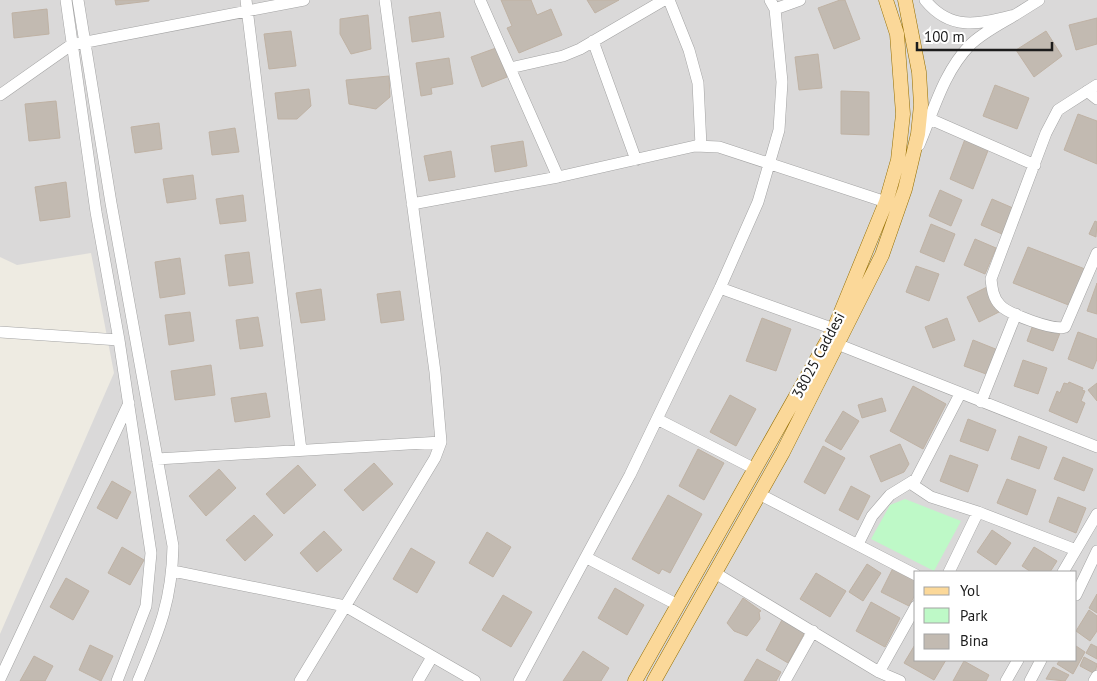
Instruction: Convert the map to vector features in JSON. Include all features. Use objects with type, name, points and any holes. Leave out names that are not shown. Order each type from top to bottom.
[{"type":"main road","name":"38025 Caddesi","points":[[635,681],[834,330],[886,202],[898,160],[903,114],[897,34],[886,0]]},
{"type":"main road","name":"38025 Caddesi","points":[[654,681],[760,494],[882,255],[909,170],[918,134],[921,105],[919,72],[905,0]]},
{"type":"street","points":[[66,0],[96,212],[150,531],[151,576],[146,606],[117,681]]},
{"type":"street","points":[[78,0],[111,203],[173,546],[173,571],[165,614],[138,681]]},
{"type":"street","points":[[0,95],[71,45],[246,5],[304,0]]},
{"type":"street","points":[[300,681],[435,458],[441,442],[435,372],[385,0]]},
{"type":"street","points":[[480,0],[558,177]]},
{"type":"street","points":[[510,68],[563,56],[664,0]]},
{"type":"street","points":[[669,0],[689,50],[698,83],[701,146]]},
{"type":"street","points":[[519,681],[586,558],[657,419],[720,288],[758,202],[779,130],[782,82],[772,4],[800,0]]},
{"type":"street","points":[[925,0],[934,11],[947,20],[962,23],[981,24],[1015,15]]},
{"type":"street","points":[[909,170],[944,81],[957,60],[978,38],[1039,0]]},
{"type":"street","points":[[246,5],[301,450]]},
{"type":"street","points":[[593,41],[636,160]]},
{"type":"street","points":[[1097,84],[1058,110],[1046,133],[991,280],[995,298],[1000,305],[1016,314],[1053,328],[1065,327],[1097,253]]},
{"type":"street","points":[[1087,91],[1097,100]]},
{"type":"street","points":[[930,119],[1034,165]]},
{"type":"street","points":[[412,204],[558,177],[701,146],[719,147],[769,162],[886,202]]},
{"type":"street","points":[[720,288],[834,330]]},
{"type":"street","points":[[981,402],[1016,314]]},
{"type":"street","points":[[0,332],[119,340]]},
{"type":"street","points":[[837,344],[1097,447]]},
{"type":"street","points":[[858,544],[872,516],[890,495],[916,479],[960,394]]},
{"type":"street","points":[[0,679],[129,403]]},
{"type":"street","points":[[657,419],[755,470]]},
{"type":"street","points":[[157,459],[441,442]]},
{"type":"street","points":[[910,483],[931,497],[978,512],[1076,550]]},
{"type":"street","points":[[760,494],[914,574]]},
{"type":"street","points":[[949,571],[978,512]]},
{"type":"street","points":[[1065,571],[1097,514]]},
{"type":"street","points":[[1077,593],[1096,555]]},
{"type":"street","points":[[586,558],[678,605]]},
{"type":"street","points":[[173,571],[345,606],[474,681]]},
{"type":"street","points":[[715,573],[894,680]]},
{"type":"street","points":[[879,672],[914,610]]},
{"type":"street","points":[[784,681],[813,631]]},
{"type":"street","points":[[418,681],[432,657]]},
{"type":"street","points":[[1006,681],[1017,661]]},
{"type":"street","points":[[1030,681],[1040,661]]},
{"type":"street","points":[[1094,681],[1097,676]]},
{"type":"shaded area","points":[[0,0],[1097,0],[1097,681],[0,681],[0,634],[114,373],[91,253],[17,265],[0,257]]},
{"type":"green space","points":[[905,499],[961,521],[934,571],[871,539],[890,505]]},
{"type":"building","points":[[115,0],[149,0],[149,1],[116,5]]},
{"type":"building","points":[[501,0],[531,0],[537,15],[551,9],[562,35],[519,53],[507,28],[512,26]]},
{"type":"building","points":[[587,0],[619,0],[595,13]]},
{"type":"building","points":[[845,0],[860,39],[834,49],[818,8]]},
{"type":"building","points":[[47,9],[49,34],[14,38],[12,13]]},
{"type":"building","points":[[440,12],[444,37],[412,42],[409,17]]},
{"type":"building","points":[[368,15],[371,49],[351,54],[340,34],[340,19]]},
{"type":"building","points":[[1097,18],[1097,44],[1076,50],[1069,25]]},
{"type":"building","points":[[291,31],[296,66],[269,69],[264,34]]},
{"type":"building","points":[[1046,31],[1062,56],[1034,77],[1016,50]]},
{"type":"building","points":[[496,48],[507,77],[482,87],[471,57]]},
{"type":"building","points":[[818,54],[822,88],[799,90],[795,57]]},
{"type":"building","points":[[449,58],[453,84],[431,88],[432,94],[421,96],[416,63]]},
{"type":"building","points":[[389,76],[390,97],[376,109],[349,104],[346,80]]},
{"type":"building","points":[[995,85],[1029,98],[1017,129],[983,116]]},
{"type":"building","points":[[309,89],[311,106],[297,119],[278,119],[275,93]]},
{"type":"building","points":[[841,91],[869,92],[869,135],[841,134]]},
{"type":"building","points":[[56,101],[60,138],[29,141],[25,104]]},
{"type":"building","points":[[1078,114],[1097,121],[1097,164],[1064,150]]},
{"type":"building","points":[[159,123],[162,149],[135,153],[131,127]]},
{"type":"building","points":[[235,128],[239,152],[212,155],[209,132]]},
{"type":"building","points":[[965,139],[989,148],[973,189],[950,179]]},
{"type":"building","points":[[523,141],[527,166],[495,172],[491,146]]},
{"type":"building","points":[[451,151],[455,177],[429,181],[424,156]]},
{"type":"building","points":[[193,175],[196,199],[167,203],[163,179]]},
{"type":"building","points":[[66,182],[70,217],[40,221],[35,187]]},
{"type":"building","points":[[940,190],[962,200],[951,226],[929,216]]},
{"type":"building","points":[[243,195],[246,221],[220,224],[216,199]]},
{"type":"building","points":[[992,199],[1013,208],[1002,234],[981,225]]},
{"type":"building","points":[[1095,221],[1097,222],[1096,237],[1089,234]]},
{"type":"building","points":[[931,224],[955,234],[944,262],[920,252]]},
{"type":"building","points":[[975,239],[996,248],[985,274],[964,265]]},
{"type":"building","points":[[1028,247],[1085,269],[1071,306],[1013,283]]},
{"type":"building","points":[[249,252],[253,283],[229,286],[225,255]]},
{"type":"building","points":[[180,258],[185,294],[160,298],[155,262]]},
{"type":"building","points":[[916,266],[939,274],[929,301],[906,292]]},
{"type":"building","points":[[1097,283],[1097,314],[1087,311]]},
{"type":"building","points":[[989,286],[1001,311],[979,322],[967,297]]},
{"type":"building","points":[[321,289],[325,320],[301,323],[296,293]]},
{"type":"building","points":[[400,291],[404,320],[381,323],[377,294]]},
{"type":"building","points":[[190,312],[194,341],[169,345],[165,315]]},
{"type":"building","points":[[258,317],[263,346],[240,349],[236,320]]},
{"type":"building","points":[[762,318],[791,329],[776,371],[746,361]]},
{"type":"building","points":[[947,318],[955,340],[933,348],[925,327]]},
{"type":"building","points":[[1034,322],[1060,333],[1053,351],[1027,341]]},
{"type":"building","points":[[1078,332],[1097,339],[1097,359],[1093,369],[1068,359]]},
{"type":"building","points":[[973,340],[998,350],[989,375],[964,366]]},
{"type":"building","points":[[1023,360],[1047,368],[1038,394],[1014,386]]},
{"type":"building","points":[[211,365],[215,395],[175,400],[171,371]]},
{"type":"building","points":[[1069,382],[1083,388],[1082,390],[1085,391],[1081,401],[1085,403],[1077,423],[1049,411],[1057,391],[1060,393],[1064,383],[1068,384]]},
{"type":"building","points":[[1097,383],[1097,401],[1088,390]]},
{"type":"building","points":[[913,386],[946,404],[923,449],[890,431]]},
{"type":"building","points":[[266,393],[270,417],[235,422],[231,398]]},
{"type":"building","points":[[730,395],[756,409],[736,446],[710,432]]},
{"type":"building","points":[[882,398],[886,411],[862,418],[858,405]]},
{"type":"building","points":[[843,411],[859,421],[841,450],[825,441]]},
{"type":"building","points":[[968,419],[996,430],[988,451],[960,441]]},
{"type":"building","points":[[1019,436],[1047,447],[1039,469],[1011,459]]},
{"type":"building","points":[[900,444],[909,464],[904,472],[881,482],[870,456]]},
{"type":"building","points":[[823,446],[845,458],[825,494],[804,482]]},
{"type":"building","points":[[698,449],[724,463],[704,500],[679,486]]},
{"type":"building","points":[[950,455],[978,465],[968,492],[940,481]]},
{"type":"building","points":[[1063,457],[1093,469],[1084,491],[1054,479]]},
{"type":"building","points":[[374,463],[393,484],[363,511],[344,490]]},
{"type":"building","points":[[298,465],[316,485],[284,514],[266,494]]},
{"type":"building","points":[[219,469],[236,488],[206,516],[189,496]]},
{"type":"building","points":[[1007,479],[1036,490],[1027,515],[997,503]]},
{"type":"building","points":[[112,481],[131,492],[117,519],[97,508]]},
{"type":"building","points":[[851,486],[870,496],[858,520],[839,510]]},
{"type":"building","points":[[668,495],[702,514],[670,573],[662,569],[659,574],[632,559]]},
{"type":"building","points":[[1058,497],[1086,508],[1076,533],[1049,522]]},
{"type":"building","points":[[254,515],[273,535],[245,561],[226,540]]},
{"type":"building","points":[[992,530],[1011,543],[996,565],[977,552]]},
{"type":"building","points":[[324,531],[342,550],[317,572],[300,553]]},
{"type":"building","points":[[487,532],[511,547],[493,577],[469,563]]},
{"type":"building","points":[[122,547],[144,560],[130,585],[108,573]]},
{"type":"building","points":[[1034,547],[1057,561],[1051,571],[1030,571],[1022,566]]},
{"type":"building","points":[[411,548],[435,562],[417,593],[393,579]]},
{"type":"building","points":[[867,564],[881,573],[863,601],[849,592]]},
{"type":"building","points":[[894,566],[914,576],[914,597],[909,606],[881,592]]},
{"type":"building","points":[[816,573],[846,591],[830,617],[800,599]]},
{"type":"building","points":[[66,578],[89,591],[73,620],[50,607]]},
{"type":"building","points":[[615,588],[644,605],[627,635],[598,618]]},
{"type":"building","points":[[1097,594],[1097,613],[1089,608]]},
{"type":"building","points":[[503,595],[532,612],[511,647],[482,630]]},
{"type":"building","points":[[743,598],[761,611],[759,612],[760,619],[747,636],[734,631],[727,623]]},
{"type":"building","points":[[871,602],[900,618],[885,647],[856,631]]},
{"type":"building","points":[[1089,610],[1097,616],[1097,631],[1090,641],[1077,632]]},
{"type":"building","points":[[783,618],[806,630],[788,663],[766,650]]},
{"type":"building","points":[[1091,644],[1097,647],[1097,659],[1086,653]]},
{"type":"building","points":[[90,645],[113,656],[101,681],[79,670]]},
{"type":"building","points":[[914,646],[914,661],[945,661],[934,680],[904,663]]},
{"type":"building","points":[[1077,647],[1085,652],[1073,674],[1057,664],[1059,661],[1077,661]]},
{"type":"building","points":[[583,651],[609,668],[601,681],[563,681]]},
{"type":"building","points":[[34,656],[53,666],[45,681],[20,681]]},
{"type":"building","points":[[1084,657],[1097,664],[1095,674],[1080,666]]},
{"type":"building","points":[[757,659],[781,672],[776,681],[744,681]]},
{"type":"building","points":[[964,661],[989,675],[986,681],[953,681]]},
{"type":"building","points":[[1053,667],[1069,675],[1065,681],[1046,679]]}]
